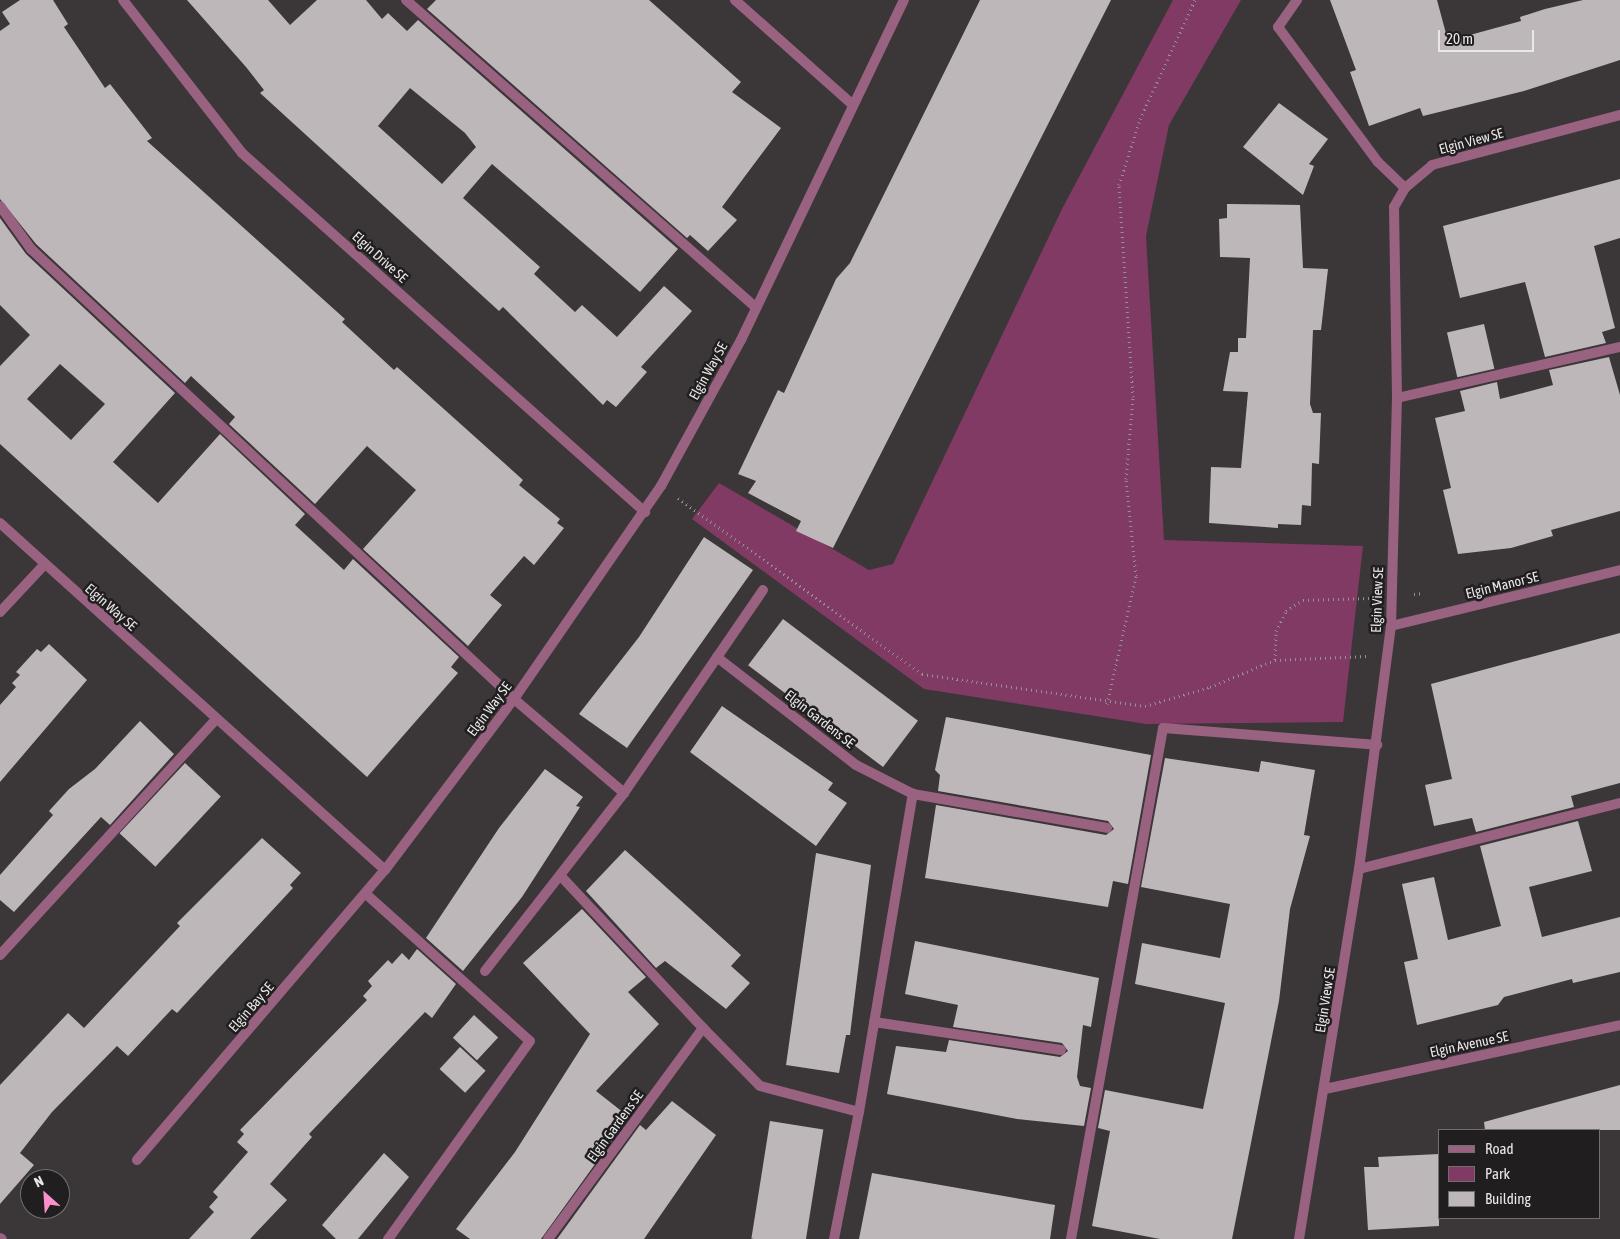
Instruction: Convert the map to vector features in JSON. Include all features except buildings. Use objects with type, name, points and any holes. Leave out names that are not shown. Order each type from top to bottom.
[{"type":"street","name":"Elgin Drive SE","points":[[123,0],[242,153],[645,512]]},
{"type":"street","points":[[406,0],[754,307]]},
{"type":"street","points":[[736,0],[853,105]]},
{"type":"street","name":"Elgin Way SE","points":[[0,523],[43,566],[385,870],[514,699],[645,512],[661,486],[754,307],[904,0]]},
{"type":"street","points":[[1297,0],[1278,27],[1378,162],[1405,188]]},
{"type":"street","name":"Elgin View SE","points":[[1299,1239],[1325,1090],[1359,868],[1377,745],[1391,626],[1397,398],[1394,207],[1405,188],[1432,165],[1620,114]]},
{"type":"street","points":[[0,206],[31,248],[514,699],[624,793]]},
{"type":"street","points":[[1397,398],[1620,347]]},
{"type":"street","points":[[0,612],[43,566]]},
{"type":"street","name":"Elgin Manor SE","points":[[1391,626],[1620,570]]},
{"type":"street","points":[[485,971],[624,793],[763,590]]},
{"type":"street","name":"Elgin Gardens SE","points":[[717,657],[856,765],[913,794],[1107,828]]},
{"type":"street","points":[[0,955],[216,719]]},
{"type":"street","points":[[1071,1239],[1162,728],[1377,745]]},
{"type":"street","points":[[834,1239],[859,1112],[913,794]]},
{"type":"street","points":[[1359,868],[1620,803]]},
{"type":"street","name":"Elgin Bay SE","points":[[137,1160],[385,870]]},
{"type":"street","points":[[560,876],[760,1086],[859,1112]]},
{"type":"street","points":[[366,894],[530,1041],[388,1239]]},
{"type":"street","points":[[874,1022],[1061,1050]]},
{"type":"street","name":"Elgin Avenue SE","points":[[1325,1090],[1620,1025]]},
{"type":"street","name":"Elgin Gardens SE","points":[[548,1239],[703,1028]]},
{"type":"path","points":[[1107,704],[1136,576],[1126,480],[1133,397],[1119,185],[1140,120],[1195,0]]},
{"type":"path","points":[[661,486],[922,674],[1107,704],[1145,706],[1210,687],[1275,660],[1387,657]]},
{"type":"path","points":[[1275,660],[1276,631],[1286,611],[1303,600],[1423,593]]},
{"type":"green space","points":[[1173,0],[1241,0],[1169,125],[1146,236],[1164,540],[1363,546],[1343,722],[1146,724],[924,689],[692,519],[719,483],[869,570],[893,564],[1062,209]]}]
